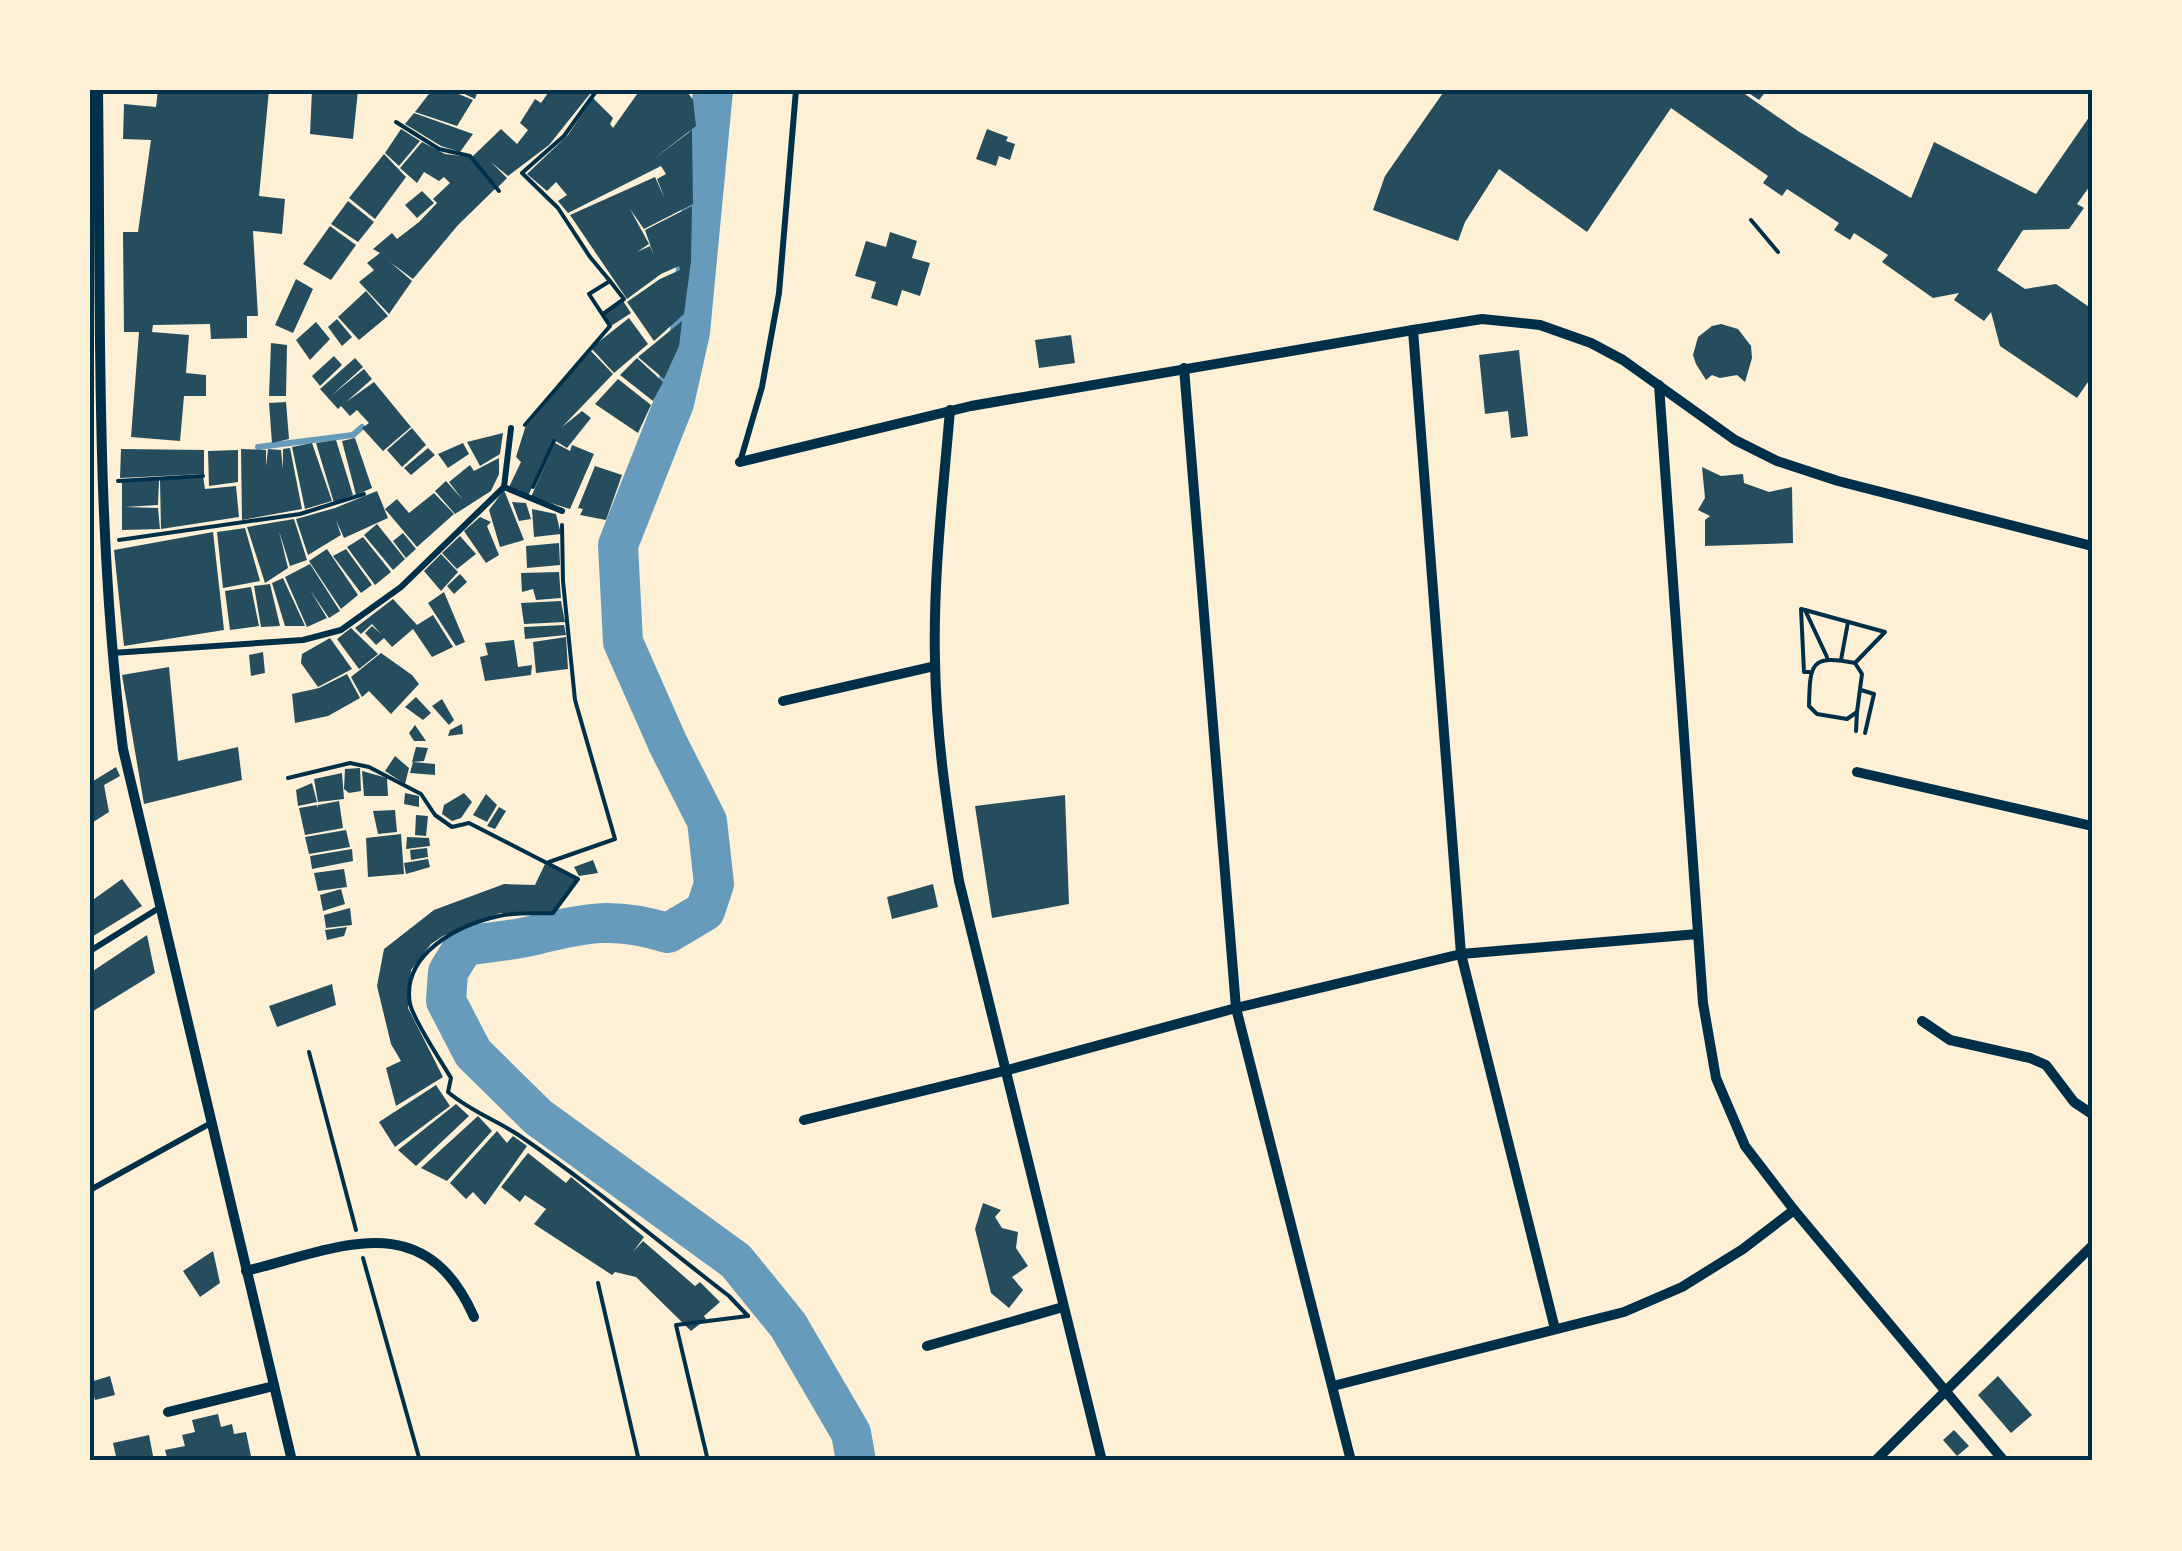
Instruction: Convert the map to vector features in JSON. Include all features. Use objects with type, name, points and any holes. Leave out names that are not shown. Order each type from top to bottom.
[{"type":"street","points":[[98,90],[96,426],[110,653],[122,749],[292,1461]]},
{"type":"street","points":[[740,462],[950,410],[1482,319],[1540,325],[1590,342],[1659,385],[1735,440],[1777,461],[1857,486],[2092,546]]},
{"type":"street","points":[[1412,330],[1461,954],[1555,1329]]},
{"type":"street","points":[[1184,368],[1236,1008],[1351,1461]]},
{"type":"street","points":[[1659,385],[1698,934],[1710,1054],[1723,1101],[1745,1146],[1794,1210],[2004,1461]]},
{"type":"street","points":[[950,410],[936,588],[935,666],[947,807],[959,881],[1004,1071],[1102,1461]]},
{"type":"street","points":[[783,701],[935,666]]},
{"type":"street","points":[[1856,772],[2092,826]]},
{"type":"street","points":[[804,1120],[1461,954],[1698,934]]},
{"type":"street","points":[[1922,1021],[1950,1040],[2046,1065],[2074,1102],[2092,1114]]},
{"type":"street","points":[[1333,1386],[1624,1312],[1682,1287],[1743,1250],[1794,1210]]},
{"type":"street","points":[[246,1271],[359,1243],[396,1243],[432,1258],[448,1272],[474,1316]]},
{"type":"street","points":[[1875,1461],[2092,1246]]},
{"type":"street","points":[[927,1346],[1063,1307]]},
{"type":"street","points":[[168,1412],[274,1386]]},
{"type":"lane","points":[[740,462],[762,387],[778,293],[796,90]]},
{"type":"lane","points":[[110,653],[304,640],[341,630],[401,587],[504,487],[511,428]]},
{"type":"lane","points":[[504,487],[562,511]]},
{"type":"lane","points":[[90,951],[159,908]]},
{"type":"lane","points":[[90,1190],[212,1122]]},
{"type":"path","points":[[597,90],[564,136],[522,173],[558,208],[624,300],[602,314]]},
{"type":"path","points":[[396,122],[440,149],[470,156],[499,192]]},
{"type":"path","points":[[1752,220],[1778,252]]},
{"type":"path","points":[[522,429],[610,326],[589,294],[610,281]]},
{"type":"path","points":[[530,496],[554,440]]},
{"type":"path","points":[[102,478],[118,481],[203,476]]},
{"type":"path","points":[[104,535],[138,539],[300,514],[364,494]]},
{"type":"path","points":[[546,863],[615,840],[574,700],[562,581],[562,511]]},
{"type":"path","points":[[1810,672],[1804,672],[1800,609],[1885,632],[1855,663]]},
{"type":"path","points":[[1804,610],[1827,657]]},
{"type":"path","points":[[1842,660],[1848,622]]},
{"type":"path","points":[[1856,732],[1862,674],[1855,663],[1827,657],[1818,661],[1810,672],[1809,706],[1817,714],[1847,719],[1857,712]]},
{"type":"path","points":[[1861,690],[1874,694],[1865,732]]},
{"type":"path","points":[[288,778],[350,764],[369,768],[421,794],[435,815],[452,827],[468,824],[578,879],[553,914],[500,916],[433,946],[412,970],[410,1007],[451,1078],[448,1092],[560,1166],[728,1296],[748,1316],[676,1325],[708,1461]]},
{"type":"path","points":[[309,1052],[420,1461]]},
{"type":"path","points":[[598,1283],[639,1461]]},
{"type":"building","points":[[158,90],[269,90],[259,196],[285,199],[282,234],[253,231],[258,316],[247,316],[247,338],[211,339],[210,324],[153,325],[152,332],[189,335],[186,373],[206,375],[206,396],[184,396],[180,441],[131,437],[139,332],[124,332],[123,232],[138,232],[151,140],[123,139],[124,104],[156,107]]},
{"type":"building","points":[[312,90],[358,90],[353,139],[310,134]]},
{"type":"building","points":[[432,90],[449,90],[473,100],[457,126],[415,112]]},
{"type":"building","points":[[456,90],[478,90],[475,99]]},
{"type":"building","points":[[550,90],[593,90],[549,145],[508,176],[491,162],[507,178],[498,187],[472,157],[501,129],[517,144],[528,130],[520,123],[535,99],[541,103]]},
{"type":"building","points":[[640,90],[686,90],[693,100],[696,126],[651,161],[692,130],[693,204],[644,229],[630,209],[649,244],[637,252],[650,246],[654,256],[645,230],[692,206],[691,261],[684,314],[654,341],[627,302],[680,270],[679,266],[627,299],[570,215],[655,177],[665,199],[657,179],[666,174],[661,166],[568,213],[558,201],[567,195],[556,182],[547,191],[527,174],[568,135],[593,98],[613,118],[613,128]]},
{"type":"building","points":[[1445,90],[1739,90],[1798,131],[1911,198],[1934,142],[2036,194],[2092,113],[2092,183],[2077,204],[2084,208],[2069,229],[2023,230],[1997,270],[2025,289],[2056,284],[2092,309],[2092,376],[2077,398],[2000,346],[1991,312],[1984,321],[1954,300],[1959,293],[1933,298],[1882,262],[1888,255],[1854,233],[1850,240],[1834,230],[1839,223],[1787,189],[1782,196],[1763,183],[1768,176],[1671,108],[1587,232],[1499,169],[1465,222],[1458,241],[1373,210],[1385,176]]},
{"type":"building","points":[[1744,90],[1767,90],[1759,100]]},
{"type":"building","points":[[414,113],[473,134],[460,152],[441,146],[405,124]]},
{"type":"building","points":[[401,129],[420,141],[399,166],[385,153]]},
{"type":"building","points":[[987,129],[1015,144],[1010,160],[999,156],[996,166],[976,159]]},
{"type":"building","points":[[422,142],[445,154],[470,157],[496,188],[458,225],[413,279],[390,262],[412,281],[389,314],[359,282],[374,270],[367,263],[380,253],[373,249],[392,233],[397,239],[419,222],[437,203],[433,199],[450,183],[444,177],[439,181],[424,172],[417,183],[400,168]]},
{"type":"building","points":[[384,154],[406,177],[375,219],[349,198]]},
{"type":"building","points":[[422,191],[434,203],[417,218],[405,205]]},
{"type":"building","points":[[348,201],[374,222],[358,242],[331,224]]},
{"type":"building","points":[[330,226],[356,245],[331,280],[303,264]]},
{"type":"building","points":[[890,232],[917,241],[912,258],[930,263],[920,296],[902,290],[897,306],[871,298],[876,282],[855,276],[866,241],[886,247]]},
{"type":"building","points":[[296,279],[313,289],[293,333],[275,325]]},
{"type":"building","points":[[366,291],[388,316],[359,340],[338,317]]},
{"type":"building","points":[[623,301],[631,313],[611,326],[602,315]]},
{"type":"building","points":[[629,318],[648,344],[614,373],[591,348]]},
{"type":"building","points":[[337,319],[352,337],[342,346],[328,327]]},
{"type":"building","points":[[682,321],[679,346],[664,379],[638,357]]},
{"type":"building","points":[[316,322],[330,339],[310,360],[296,340]]},
{"type":"building","points":[[1721,324],[1738,329],[1751,346],[1745,382],[1737,375],[1712,375],[1706,380],[1696,364],[1693,355],[1698,337]]},
{"type":"building","points":[[1071,335],[1075,363],[1039,368],[1035,340]]},
{"type":"building","points":[[271,343],[287,345],[286,396],[269,396]]},
{"type":"building","points":[[590,350],[613,374],[562,427],[582,411],[591,418],[567,448],[554,440],[528,496],[509,487],[521,462],[516,457],[525,428]]},
{"type":"building","points":[[1519,350],[1528,436],[1511,438],[1508,411],[1485,414],[1479,355]]},
{"type":"building","points":[[334,356],[342,365],[320,386],[312,376]]},
{"type":"building","points":[[355,358],[363,367],[332,395],[364,369],[372,379],[346,402],[374,382],[411,427],[383,451],[362,428],[369,423],[357,410],[350,416],[320,389]]},
{"type":"building","points":[[637,358],[663,382],[653,401],[620,375]]},
{"type":"building","points":[[618,379],[651,405],[638,433],[595,404]]},
{"type":"building","points":[[286,402],[289,439],[272,443],[269,403]]},
{"type":"building","points":[[412,428],[426,445],[402,467],[387,450]]},
{"type":"building","points":[[503,433],[500,454],[480,466],[467,442]]},
{"type":"building","points":[[355,438],[372,488],[356,495],[342,441]]},
{"type":"building","points":[[336,440],[353,495],[334,503],[316,443]]},
{"type":"building","points":[[312,443],[332,501],[305,509],[292,447]]},
{"type":"building","points":[[463,443],[469,454],[448,468],[438,454]]},
{"type":"building","points":[[555,443],[570,451],[572,445],[594,454],[570,509],[531,497]]},
{"type":"building","points":[[290,448],[302,509],[242,520],[241,449],[266,450],[266,466],[268,449],[281,450],[283,469],[283,449]]},
{"type":"building","points":[[428,448],[435,455],[411,475],[404,468]]},
{"type":"building","points":[[121,449],[204,450],[204,474],[120,478]]},
{"type":"building","points":[[238,450],[238,482],[209,486],[208,451]]},
{"type":"building","points":[[499,458],[499,474],[491,491],[455,514],[435,491],[446,481],[463,500],[449,482],[470,465],[474,471]]},
{"type":"building","points":[[595,466],[622,475],[606,520],[580,515],[583,509],[578,508]]},
{"type":"building","points":[[1702,467],[1721,476],[1743,474],[1744,483],[1769,492],[1792,487],[1793,543],[1705,546],[1705,520],[1710,516],[1698,510],[1705,498]]},
{"type":"building","points":[[203,476],[205,489],[236,486],[239,517],[161,529],[160,480]]},
{"type":"building","points":[[159,480],[158,505],[125,507],[158,508],[160,529],[122,530],[122,482]]},
{"type":"building","points":[[504,490],[524,540],[500,547],[489,510]]},
{"type":"building","points":[[377,491],[388,518],[344,538],[336,520],[341,535],[308,555],[296,519]]},
{"type":"building","points":[[434,493],[454,514],[417,547],[385,509],[397,499],[409,513]]},
{"type":"building","points":[[512,502],[526,503],[531,519],[519,521]]},
{"type":"building","points":[[532,509],[556,514],[561,534],[534,537]]},
{"type":"building","points":[[480,517],[491,522],[487,526],[499,555],[486,563],[464,531]]},
{"type":"building","points":[[294,519],[307,560],[290,566],[279,531],[288,568],[265,583],[247,527]]},
{"type":"building","points":[[377,524],[405,559],[393,570],[364,535]]},
{"type":"building","points":[[245,528],[260,581],[223,588],[217,532]]},
{"type":"building","points":[[213,532],[224,630],[124,646],[114,550]]},
{"type":"building","points":[[403,533],[416,549],[406,558],[393,541]]},
{"type":"building","points":[[460,536],[476,554],[457,569],[442,553]]},
{"type":"building","points":[[363,537],[391,572],[375,585],[347,547]]},
{"type":"building","points":[[559,543],[560,565],[527,568],[526,546]]},
{"type":"building","points":[[327,549],[358,595],[341,609],[309,561]]},
{"type":"building","points":[[346,549],[372,585],[361,593],[333,556]]},
{"type":"building","points":[[441,554],[458,572],[441,591],[424,571]]},
{"type":"building","points":[[310,564],[340,611],[329,618],[310,590],[327,618],[307,627],[285,577]]},
{"type":"building","points":[[559,572],[561,598],[536,600],[533,589],[522,592],[521,573]]},
{"type":"building","points":[[460,574],[467,582],[454,594],[447,586]]},
{"type":"building","points":[[283,578],[305,626],[285,626],[272,583]]},
{"type":"building","points":[[270,584],[280,626],[261,627],[254,586]]},
{"type":"building","points":[[251,587],[259,626],[230,630],[225,591]]},
{"type":"building","points":[[444,592],[465,642],[456,646],[428,603]]},
{"type":"building","points":[[393,599],[417,625],[433,615],[453,647],[432,657],[413,629],[392,647],[384,638],[376,645],[365,633],[372,626],[381,634],[372,624],[361,634],[355,628]]},
{"type":"building","points":[[561,601],[565,622],[524,624],[521,603]]},
{"type":"building","points":[[564,625],[566,635],[525,639],[524,627]]},
{"type":"building","points":[[351,628],[378,654],[359,669],[337,639]]},
{"type":"building","points":[[566,637],[568,669],[536,673],[533,642]]},
{"type":"building","points":[[330,638],[352,669],[318,687],[301,663],[302,654]]},
{"type":"building","points":[[514,640],[518,667],[532,665],[531,675],[485,681],[480,657],[488,655],[485,643]]},
{"type":"building","points":[[263,652],[265,673],[251,676],[249,655]]},
{"type":"building","points":[[381,653],[419,684],[391,714],[369,691],[362,697],[351,677]]},
{"type":"building","points":[[169,667],[178,761],[238,747],[242,780],[144,804],[122,675]]},
{"type":"building","points":[[347,674],[360,698],[328,716],[295,723],[292,694],[319,688]]},
{"type":"building","points":[[416,697],[431,713],[423,720],[405,707]]},
{"type":"building","points":[[442,699],[454,720],[449,725],[432,706]]},
{"type":"building","points":[[462,724],[463,734],[448,736],[450,730]]},
{"type":"building","points":[[415,725],[426,741],[414,741],[409,733]]},
{"type":"building","points":[[416,747],[428,748],[424,761],[412,762]]},
{"type":"building","points":[[395,756],[409,768],[405,784],[385,771]]},
{"type":"building","points":[[413,762],[435,764],[435,775],[410,773]]},
{"type":"building","points":[[116,767],[120,776],[104,785],[109,812],[90,824],[90,783]]},
{"type":"building","points":[[360,768],[361,791],[349,793],[344,789],[345,769]]},
{"type":"building","points":[[362,771],[387,778],[388,796],[364,796]]},
{"type":"building","points":[[342,773],[344,799],[318,802],[314,779]]},
{"type":"building","points":[[312,783],[317,802],[298,806],[296,790]]},
{"type":"building","points":[[405,793],[419,796],[419,807],[404,804]]},
{"type":"building","points":[[464,793],[472,802],[461,818],[452,821],[442,814],[444,805]]},
{"type":"building","points":[[486,794],[497,805],[487,822],[473,815]]},
{"type":"building","points":[[1065,795],[1069,904],[992,918],[975,806]]},
{"type":"building","points":[[339,801],[343,828],[305,835],[299,808],[318,808]]},
{"type":"building","points":[[499,807],[506,811],[495,829],[487,826]]},
{"type":"building","points":[[395,810],[397,832],[378,834],[373,811]]},
{"type":"building","points":[[416,815],[428,816],[426,836],[415,835]]},
{"type":"building","points":[[346,830],[350,847],[309,854],[305,837]]},
{"type":"building","points":[[401,834],[404,874],[368,877],[366,838]]},
{"type":"building","points":[[407,837],[429,838],[430,846],[406,849]]},
{"type":"building","points":[[427,848],[428,857],[411,860],[410,850]]},
{"type":"building","points":[[352,849],[353,861],[312,869],[310,856]]},
{"type":"building","points":[[428,859],[430,867],[406,874],[404,863]]},
{"type":"building","points":[[593,860],[598,873],[579,876],[574,867]]},
{"type":"building","points":[[545,864],[577,879],[553,913],[500,913],[443,936],[431,944],[411,970],[408,1008],[443,1077],[396,1106],[386,1068],[401,1061],[391,1044],[377,986],[384,949],[434,910],[504,884],[535,885]]},
{"type":"building","points":[[344,869],[347,887],[318,891],[314,873]]},
{"type":"building","points":[[122,879],[142,906],[90,938],[90,902]]},
{"type":"building","points":[[933,884],[938,907],[892,919],[887,897]]},
{"type":"building","points":[[341,889],[345,904],[323,911],[320,895]]},
{"type":"building","points":[[350,908],[352,925],[326,928],[324,915]]},
{"type":"building","points":[[347,927],[344,936],[327,940],[325,930]]},
{"type":"building","points":[[147,935],[155,973],[90,1013],[90,973]]},
{"type":"building","points":[[332,984],[336,1005],[277,1027],[269,1006]]},
{"type":"building","points":[[436,1085],[450,1106],[395,1147],[379,1122]]},
{"type":"building","points":[[456,1104],[469,1116],[416,1166],[398,1150]]},
{"type":"building","points":[[478,1116],[492,1131],[447,1181],[421,1168]]},
{"type":"building","points":[[497,1131],[507,1143],[513,1136],[527,1146],[485,1205],[473,1192],[466,1199],[450,1183]]},
{"type":"building","points":[[528,1153],[566,1183],[571,1177],[644,1237],[633,1252],[643,1241],[695,1286],[700,1282],[720,1302],[704,1316],[706,1319],[691,1331],[636,1277],[615,1272],[612,1275],[534,1224],[546,1209],[525,1195],[520,1202],[501,1187]]},
{"type":"building","points":[[983,1203],[1001,1210],[995,1217],[1002,1228],[1018,1232],[1016,1248],[1028,1266],[1012,1277],[1023,1290],[1009,1308],[991,1293],[975,1229]]},
{"type":"building","points":[[213,1251],[220,1283],[200,1297],[183,1271]]},
{"type":"building","points":[[110,1376],[115,1395],[95,1400],[90,1382]]},
{"type":"building","points":[[1998,1376],[2032,1415],[2011,1433],[1978,1395]]},
{"type":"building","points":[[218,1414],[221,1427],[232,1424],[234,1434],[246,1432],[252,1461],[168,1461],[165,1450],[185,1446],[182,1435],[195,1432],[192,1420]]},
{"type":"building","points":[[1954,1430],[1969,1446],[1957,1456],[1943,1440]]},
{"type":"building","points":[[149,1435],[154,1461],[117,1461],[113,1443]]},
{"type":"waterway","points":[[713,90],[690,332],[674,403],[618,545],[623,642],[707,821],[714,884],[705,911],[668,933],[602,923],[464,946],[448,972],[446,1001],[473,1053],[538,1117],[736,1261],[788,1325],[851,1433],[856,1461]]},
{"type":"waterway","points":[[258,447],[353,435],[362,427]]}]
